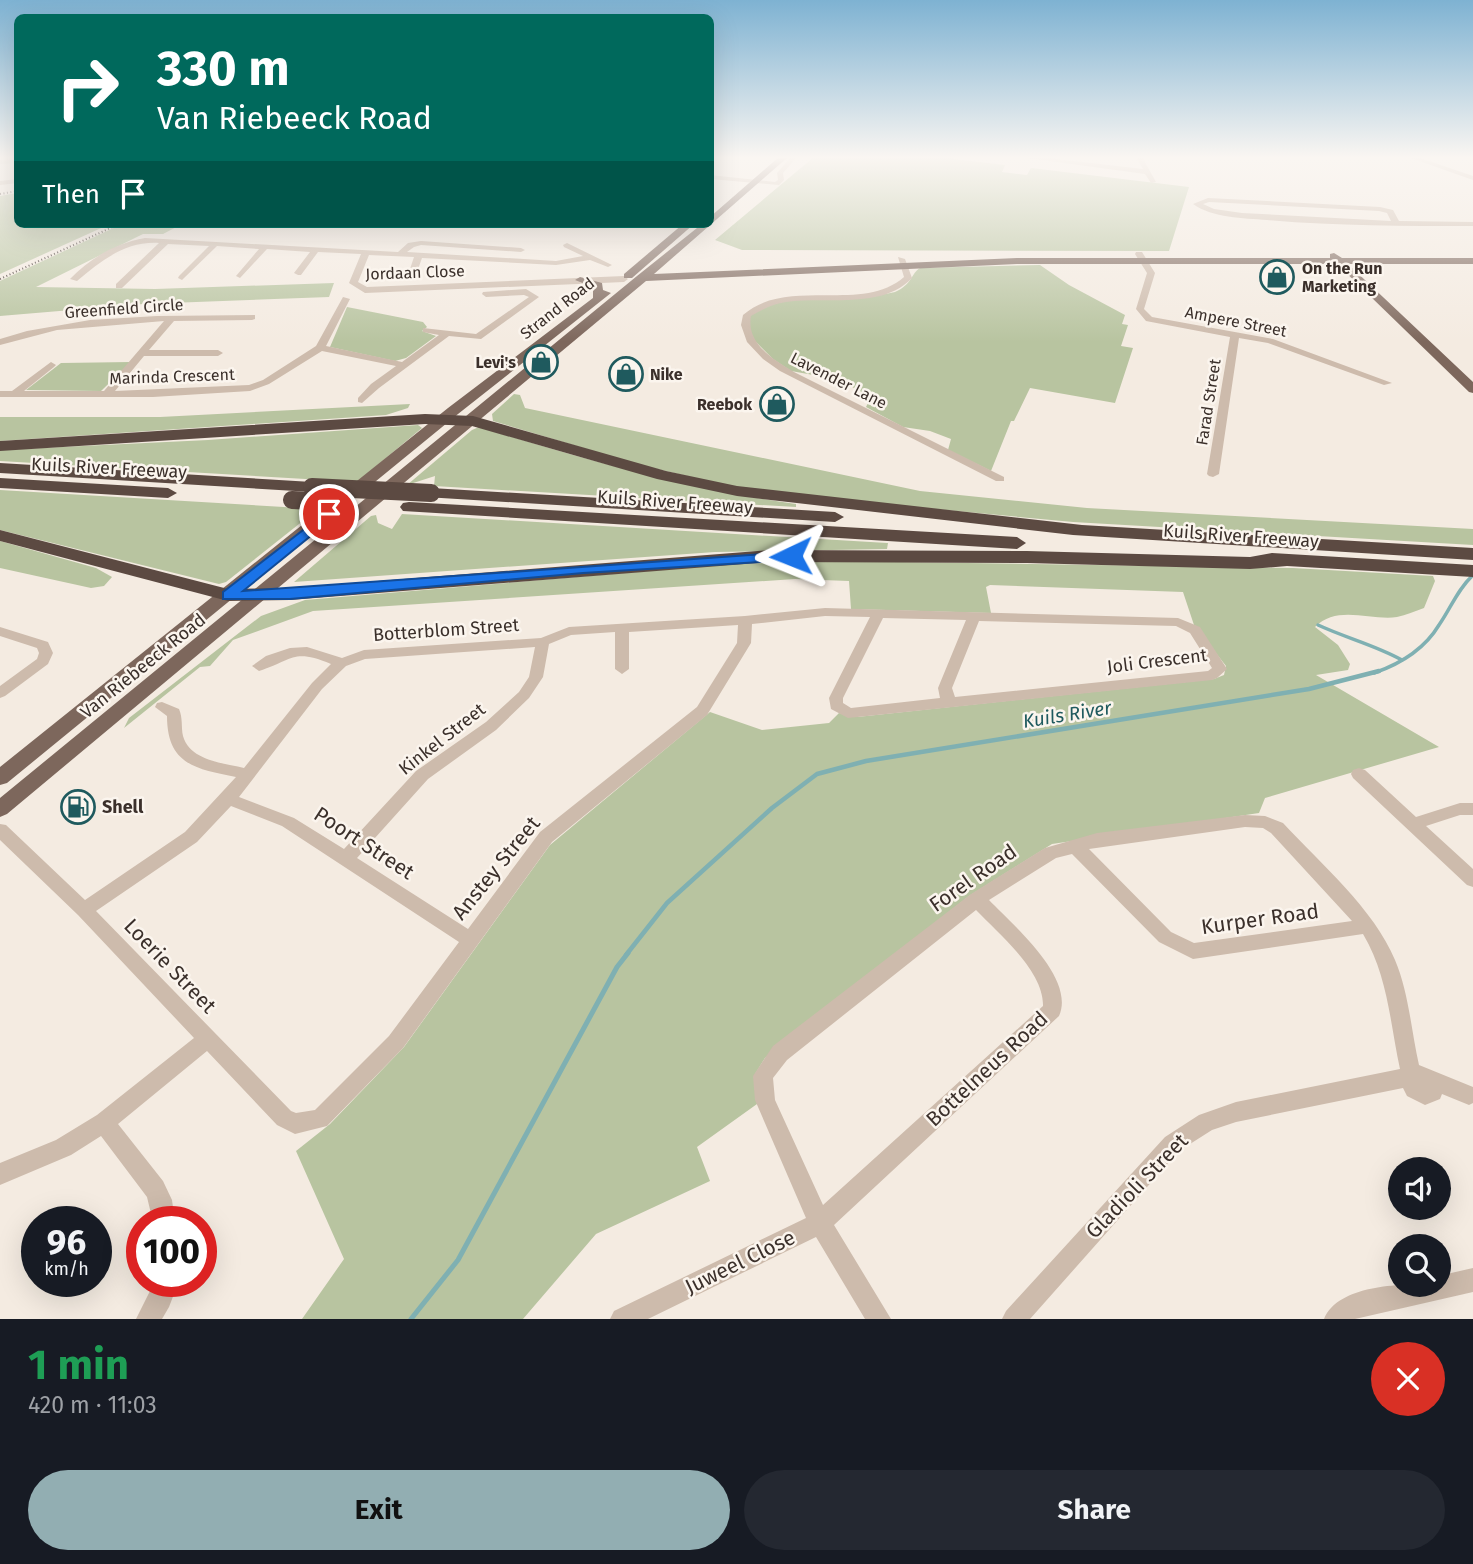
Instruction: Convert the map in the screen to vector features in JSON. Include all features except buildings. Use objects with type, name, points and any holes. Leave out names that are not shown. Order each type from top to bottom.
[{"type":"highway","points":[[0,446],[444,419],[472,421],[663,475],[737,491],[1086,531]]},
{"type":"highway","name":"Kuils River Freeway","points":[[0,468],[1086,531],[1471,559]]},
{"type":"highway","name":"Kuils River Freeway","points":[[0,484],[292,499],[1287,561],[1439,568],[1471,559]]},
{"type":"highway","points":[[0,535],[228,595],[262,596],[769,556],[1287,561]]},
{"type":"main road","name":"Strand Road","points":[[472,421],[636,276],[686,228]]},
{"type":"main road","name":"Strand Road","points":[[444,419],[598,299],[636,276],[702,228]]},
{"type":"main road","points":[[636,276],[902,262],[1473,255]]},
{"type":"main road","points":[[902,262],[1102,260],[1141,257],[1187,260],[1340,257],[1473,261]]},
{"type":"main road","points":[[1340,257],[1473,389]]},
{"type":"main road","points":[[1102,260],[1139,265],[1151,277],[1159,263],[1187,260]]},
{"type":"main road","points":[[1273,260],[1329,266],[1343,272],[1380,296],[1473,375]]},
{"type":"main road","points":[[1380,296],[1368,271],[1373,265],[1473,261]]},
{"type":"main road","points":[[580,280],[598,285],[598,299]]},
{"type":"main road","name":"Van Riebeeck Road","points":[[0,778],[444,419]]},
{"type":"main road","name":"Van Riebeeck Road","points":[[0,809],[472,421]]},
{"type":"street","points":[[1311,219],[1473,225]]},
{"type":"street","points":[[1394,219],[1396,223]]},
{"type":"street","points":[[119,286],[166,241]]},
{"type":"street","points":[[74,279],[96,261],[128,244],[166,241],[556,263],[591,257]]},
{"type":"street","points":[[400,254],[411,245],[421,243],[521,250]]},
{"type":"street","points":[[182,278],[215,244]]},
{"type":"street","points":[[567,245],[608,265]]},
{"type":"street","points":[[240,276],[266,246]]},
{"type":"street","points":[[298,273],[316,249]]},
{"type":"street","name":"Jordaan Close","points":[[366,252],[353,284],[360,289],[636,276]]},
{"type":"street","points":[[412,275],[419,255]]},
{"type":"street","points":[[1141,257],[1151,277]]},
{"type":"street","points":[[467,270],[469,258]]},
{"type":"street","name":"Lavender Lane","points":[[902,262],[907,280],[887,292],[788,299],[760,306],[747,315],[744,324],[748,336],[768,360],[791,374],[1000,479]]},
{"type":"street","name":"Jordaan Close","points":[[514,283],[636,276]]},
{"type":"street","name":"Ampere Street","points":[[1151,277],[1140,309],[1145,317],[1283,344],[1387,383]]},
{"type":"street","points":[[420,298],[522,292],[535,296],[481,336],[467,338],[426,330]]},
{"type":"street","name":"Marinda Crescent","points":[[0,394],[106,395],[250,388],[267,382],[320,348],[346,299]]},
{"type":"street","name":"Greenfield Circle","points":[[0,342],[42,329],[252,317]]},
{"type":"street","points":[[106,395],[170,320]]},
{"type":"street","points":[[362,401],[403,365],[446,334]]},
{"type":"street","name":"Farad Street","points":[[1213,474],[1235,335]]},
{"type":"street","points":[[320,348],[403,365]]},
{"type":"street","points":[[143,353],[218,353]]},
{"type":"street","points":[[14,394],[51,365]]},
{"type":"street","name":"Joli Crescent","points":[[745,620],[811,613],[879,613],[1178,622],[1195,630],[1220,668],[1212,675],[855,713],[843,711],[836,705],[836,698],[879,613]]},
{"type":"street","points":[[949,703],[945,688],[974,616]]},
{"type":"street","name":"Botterblom Street","points":[[84,910],[183,845],[228,799],[317,686],[341,663],[374,654],[543,642],[569,631],[745,620]]},
{"type":"street","name":"Anstey Street","points":[[310,1123],[328,1112],[396,1042],[469,939],[547,837],[702,711],[744,643],[745,620]]},
{"type":"street","points":[[622,628],[622,669]]},
{"type":"street","points":[[0,631],[43,645],[46,653],[43,661],[0,693]]},
{"type":"street","name":"Kinkel Street","points":[[346,858],[416,780],[491,726],[524,695],[536,677],[543,642]]},
{"type":"street","points":[[259,666],[286,645],[341,663]]},
{"type":"street","points":[[162,707],[174,713],[177,741],[188,755],[200,762],[246,774]]},
{"type":"street","points":[[1359,774],[1473,880]]},
{"type":"street","name":"Poort Street","points":[[228,799],[288,822],[469,939]]},
{"type":"street","points":[[1414,824],[1460,809],[1473,809]]},
{"type":"street","name":"Forel Road","points":[[878,1319],[820,1223],[765,1100],[763,1076],[780,1053],[977,899],[1041,858],[1074,845],[1233,822],[1265,822],[1282,832],[1368,926],[1391,967],[1406,1035],[1420,1081]]},
{"type":"street","name":"Loerie Street","points":[[0,830],[84,910],[284,1118],[295,1124],[310,1123]]},
{"type":"street","name":"Kurper Road","points":[[1074,845],[1165,937],[1193,951],[1368,926]]},
{"type":"street","name":"Bottelneus Road","points":[[820,1223],[1052,1010],[1055,996],[1048,979],[977,899]]},
{"type":"street","points":[[0,1174],[63,1149],[104,1122],[208,1038]]},
{"type":"street","name":"Gladioli Street","points":[[1014,1319],[1172,1144],[1188,1132],[1236,1112],[1373,1086],[1420,1081],[1471,1095]]},
{"type":"street","points":[[104,1122],[155,1189],[162,1206]]},
{"type":"street","name":"Juweel Close","points":[[622,1319],[820,1223]]},
{"type":"street","points":[[1336,1319],[1352,1306],[1473,1280]]},
{"type":"street","points":[[148,1319],[163,1297]]},
{"type":"green space","points":[[0,219],[14,219],[14,228],[101,228],[0,274]]},
{"type":"green space","points":[[741,219],[1179,219],[1169,251],[742,250],[715,240]]},
{"type":"green space","points":[[113,228],[174,228],[163,234],[143,234],[36,287],[155,289],[334,283],[329,297],[143,304],[0,316],[0,281]]},
{"type":"green space","points":[[1040,265],[1069,285],[1125,315],[1122,324],[1128,325],[1121,346],[1133,348],[1115,403],[1030,388],[1014,421],[1011,421],[991,471],[948,450],[951,439],[930,431],[903,427],[866,407],[869,401],[866,394],[836,379],[791,371],[773,359],[755,341],[750,331],[750,316],[764,307],[799,299],[895,292],[905,286],[920,268]]},
{"type":"green space","points":[[347,307],[423,322],[427,327],[422,331],[436,336],[406,358],[395,361],[330,347]]},
{"type":"green space","points":[[131,362],[101,391],[26,390],[61,363]]},
{"type":"green space","points":[[514,394],[520,395],[525,408],[920,491],[1087,508],[1473,529],[1473,545],[1073,522],[786,495],[730,486],[640,465],[493,421],[492,414]]},
{"type":"green space","points":[[410,404],[408,408],[386,415],[0,441],[0,417],[160,417]]},
{"type":"green space","points":[[418,425],[422,428],[357,482],[0,461],[0,450],[208,440]]},
{"type":"green space","points":[[479,427],[636,472],[755,498],[796,504],[796,507],[434,486],[435,476],[407,485]]},
{"type":"green space","points":[[0,490],[318,509],[226,582],[219,584],[0,530]]},
{"type":"green space","points":[[402,514],[888,543],[887,549],[715,552],[294,582],[371,516],[376,515],[378,523],[392,529]]},
{"type":"green space","points":[[0,541],[96,568],[112,577],[104,586],[91,588],[0,568]]},
{"type":"green space","points":[[831,561],[1293,568],[1433,576],[1435,581],[1424,608],[1387,618],[1333,616],[1315,627],[1338,645],[1350,664],[1348,670],[1316,675],[1439,747],[1265,798],[1259,813],[1052,844],[969,896],[765,1058],[755,1074],[757,1104],[697,1147],[710,1181],[596,1234],[523,1319],[302,1319],[344,1259],[296,1151],[330,1124],[404,1047],[550,845],[710,712],[762,730],[829,723],[839,713],[857,717],[1214,679],[1224,675],[1226,666],[1194,625],[1183,592],[990,585],[986,587],[991,613],[851,609],[849,581],[795,579],[313,611],[233,640],[210,666],[200,667],[124,728],[129,718],[261,616],[305,600],[731,564]]},
{"type":"waterway","name":"Kuils River","points":[[1402,660],[1419,649],[1433,634],[1473,575]]},
{"type":"waterway","points":[[1318,625],[1402,660]]},
{"type":"waterway","name":"Kuils River","points":[[1378,671],[1402,660]]},
{"type":"waterway","name":"Kuils River","points":[[626,955],[667,903],[772,808],[817,774],[866,761],[1309,689],[1378,671]]},
{"type":"waterway","name":"Kuils River","points":[[1374,673],[1378,671]]},
{"type":"waterway","points":[[411,1319],[458,1260],[617,967],[628,953]]},
{"type":"railway","points":[[0,279],[110,228]]},
{"type":"place","name":"On the Run Marketing","points":[[1277,277]]},
{"type":"place","name":"Levi's","points":[[541,362]]},
{"type":"place","name":"Nike","points":[[626,374]]},
{"type":"place","name":"Reebok","points":[[777,404]]},
{"type":"place","name":"Shell","points":[[78,807]]},
{"type":"route","points":[[329,514],[228,595],[262,596],[583,569],[791,556]]}]
